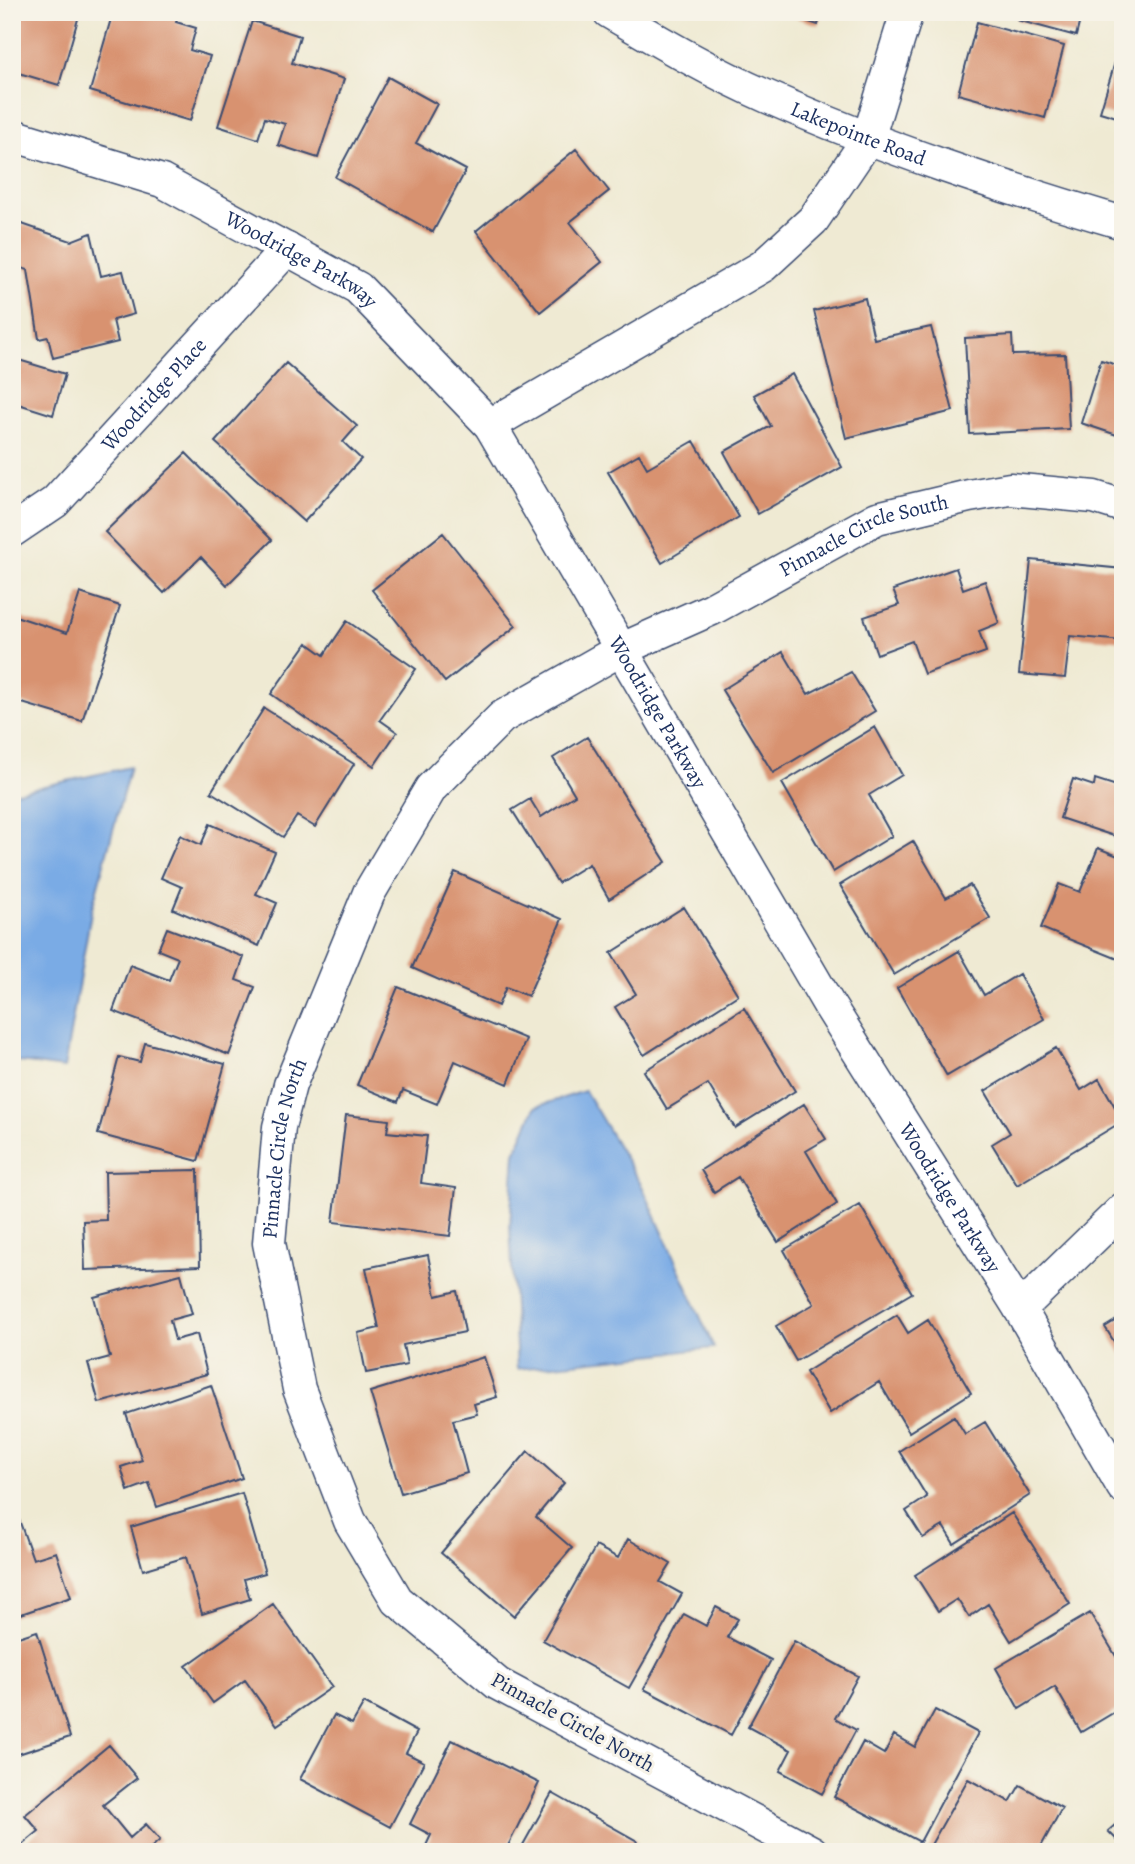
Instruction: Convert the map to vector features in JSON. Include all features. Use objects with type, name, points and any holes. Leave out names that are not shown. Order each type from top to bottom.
[{"type":"street","name":"Lakepointe Road","points":[[609,12],[655,39],[766,96],[868,139],[975,177],[1123,223]]},
{"type":"street","points":[[490,425],[763,266],[813,220],[868,139],[906,12]]},
{"type":"street","name":"Woodridge Parkway","points":[[12,135],[162,181],[358,288],[490,425],[829,1005],[1020,1309],[1123,1488]]},
{"type":"street","name":"Woodridge Place","points":[[12,531],[55,502],[287,249]]},
{"type":"street","name":"Pinnacle Circle South","points":[[620,650],[712,609],[877,518],[1010,489],[1094,497],[1123,506]]},
{"type":"street","name":"Pinnacle Circle North","points":[[620,650],[502,717],[431,788],[369,893],[290,1085],[279,1127],[269,1243],[299,1389],[350,1521],[397,1600],[498,1684],[812,1852]]},
{"type":"street","points":[[1020,1309],[1123,1209]]},
{"type":"water","points":[[130,767],[91,912],[64,1068],[12,1061],[12,793]]},
{"type":"water","points":[[585,1091],[643,1188],[714,1348],[517,1369],[510,1226],[515,1153],[535,1107]]},
{"type":"building","points":[[12,12],[80,12],[59,85],[12,71]]},
{"type":"building","points":[[113,12],[179,12],[176,22],[196,28],[190,50],[210,56],[190,121],[90,91]]},
{"type":"building","points":[[779,12],[822,12],[818,25]]},
{"type":"building","points":[[1019,12],[1082,12],[1076,36],[1017,20]]},
{"type":"building","points":[[252,21],[300,36],[292,63],[344,79],[318,158],[278,145],[285,124],[265,118],[258,139],[218,126]]},
{"type":"building","points":[[977,22],[1064,46],[1045,118],[958,94]]},
{"type":"building","points":[[1123,39],[1123,119],[1100,112]]},
{"type":"building","points":[[388,77],[437,104],[416,143],[466,170],[433,232],[335,177]]},
{"type":"building","points":[[576,149],[609,191],[570,222],[602,262],[540,312],[476,231]]},
{"type":"building","points":[[19,223],[71,241],[91,233],[101,276],[123,271],[134,314],[113,320],[118,342],[53,358],[48,337],[39,339],[28,270],[12,265],[12,243]]},
{"type":"building","points":[[865,298],[874,339],[931,327],[953,411],[846,438],[814,311]]},
{"type":"building","points":[[1012,335],[1013,355],[1065,354],[1069,429],[970,434],[965,338]]},
{"type":"building","points":[[12,358],[65,374],[53,415],[12,402]]},
{"type":"building","points":[[1101,360],[1123,367],[1123,437],[1081,423]]},
{"type":"building","points":[[286,363],[357,426],[343,442],[361,459],[304,522],[215,442]]},
{"type":"building","points":[[792,374],[842,467],[758,514],[724,452],[771,426],[754,395]]},
{"type":"building","points":[[694,441],[739,517],[662,563],[608,472],[639,454],[647,468]]},
{"type":"building","points":[[186,453],[272,540],[227,585],[201,557],[164,593],[105,532]]},
{"type":"building","points":[[443,533],[516,626],[445,682],[372,590]]},
{"type":"building","points":[[1031,560],[1123,569],[1123,641],[1070,636],[1065,678],[1019,674]]},
{"type":"building","points":[[956,568],[963,589],[985,581],[999,623],[979,631],[986,652],[924,674],[912,641],[877,654],[864,617],[899,605],[893,590]]},
{"type":"building","points":[[80,593],[120,606],[82,721],[12,700],[12,615],[67,633]]},
{"type":"building","points":[[347,621],[416,669],[380,720],[397,732],[374,766],[271,694],[307,643],[324,655]]},
{"type":"building","points":[[783,652],[808,694],[851,672],[875,711],[773,773],[722,690]]},
{"type":"building","points":[[264,708],[354,764],[315,827],[297,816],[283,837],[211,792]]},
{"type":"building","points":[[875,727],[902,775],[869,795],[892,836],[833,872],[782,783]]},
{"type":"building","points":[[587,737],[666,862],[609,899],[589,864],[558,883],[512,810],[530,799],[541,817],[575,795],[553,758]]},
{"type":"building","points":[[1073,779],[1094,786],[1095,779],[1123,788],[1123,839],[1060,818]]},
{"type":"building","points":[[210,824],[275,852],[256,894],[277,903],[259,946],[173,909],[182,887],[161,878],[180,835],[201,845]]},
{"type":"building","points":[[913,841],[946,898],[970,885],[990,918],[894,975],[840,885]]},
{"type":"building","points":[[1098,848],[1123,858],[1123,961],[1041,928],[1059,884],[1080,892]]},
{"type":"building","points":[[455,872],[562,919],[528,996],[506,987],[498,1006],[412,968]]},
{"type":"building","points":[[684,907],[738,995],[644,1055],[615,1007],[636,994],[611,953]]},
{"type":"building","points":[[167,928],[244,957],[236,980],[255,987],[229,1055],[113,1011],[130,965],[169,980],[178,958],[158,950]]},
{"type":"building","points":[[959,951],[984,995],[1019,974],[1044,1019],[947,1076],[897,988]]},
{"type":"building","points":[[398,987],[526,1039],[508,1084],[455,1061],[437,1104],[403,1090],[398,1102],[357,1085]]},
{"type":"building","points":[[744,1008],[795,1091],[735,1128],[708,1084],[667,1109],[644,1071]]},
{"type":"building","points":[[145,1043],[225,1064],[198,1161],[98,1134],[119,1057],[140,1062]]},
{"type":"building","points":[[1056,1048],[1081,1090],[1099,1079],[1123,1121],[1017,1185],[992,1144],[1010,1133],[985,1091]]},
{"type":"building","points":[[804,1104],[826,1139],[806,1151],[837,1204],[778,1242],[738,1177],[714,1192],[701,1170]]},
{"type":"building","points":[[346,1115],[389,1120],[387,1132],[427,1136],[421,1183],[456,1188],[450,1236],[333,1222]]},
{"type":"building","points":[[198,1170],[200,1266],[85,1270],[83,1221],[106,1220],[105,1172]]},
{"type":"building","points":[[860,1205],[912,1293],[796,1361],[776,1326],[814,1304],[784,1250]]},
{"type":"building","points":[[428,1255],[436,1296],[457,1291],[465,1332],[403,1345],[407,1365],[366,1373],[358,1333],[379,1328],[366,1268]]},
{"type":"building","points":[[181,1274],[192,1314],[170,1320],[175,1340],[197,1334],[207,1374],[99,1403],[88,1363],[110,1357],[94,1297]]},
{"type":"building","points":[[897,1315],[908,1333],[928,1320],[971,1393],[909,1432],[879,1382],[830,1413],[806,1372]]},
{"type":"building","points":[[1123,1316],[1123,1356],[1105,1327]]},
{"type":"building","points":[[484,1357],[497,1397],[474,1404],[477,1414],[453,1420],[467,1473],[401,1493],[370,1392]]},
{"type":"building","points":[[211,1385],[242,1478],[157,1507],[149,1483],[128,1491],[121,1467],[142,1460],[126,1414]]},
{"type":"building","points":[[954,1416],[965,1434],[985,1422],[1030,1495],[954,1544],[943,1526],[923,1538],[906,1511],[927,1497],[899,1451]]},
{"type":"building","points":[[528,1451],[564,1483],[536,1517],[572,1548],[514,1616],[441,1553]]},
{"type":"building","points":[[242,1493],[265,1573],[244,1579],[250,1599],[202,1614],[186,1557],[143,1570],[131,1527]]},
{"type":"building","points":[[1012,1513],[1070,1604],[1011,1641],[988,1604],[969,1617],[957,1599],[938,1611],[915,1575]]},
{"type":"building","points":[[17,1514],[33,1559],[56,1552],[71,1597],[12,1617],[12,1516]]},
{"type":"building","points":[[628,1539],[671,1564],[660,1582],[682,1594],[629,1688],[543,1640],[596,1546],[618,1558]]},
{"type":"building","points":[[273,1604],[332,1687],[277,1725],[245,1680],[213,1703],[186,1666]]},
{"type":"building","points":[[716,1607],[738,1619],[727,1637],[771,1660],[731,1735],[644,1689],[684,1614],[706,1626]]},
{"type":"building","points":[[1090,1613],[1123,1668],[1123,1707],[1081,1732],[1055,1687],[1019,1709],[996,1668]]},
{"type":"building","points":[[37,1631],[70,1737],[12,1756],[12,1639]]},
{"type":"building","points":[[794,1641],[858,1676],[835,1718],[856,1730],[822,1794],[780,1771],[791,1750],[748,1727]]},
{"type":"building","points":[[364,1703],[417,1732],[406,1753],[424,1762],[390,1827],[300,1779],[334,1715],[352,1724]]},
{"type":"building","points":[[935,1710],[978,1733],[920,1842],[834,1797],[863,1742],[884,1754],[894,1735],[915,1747]]},
{"type":"building","points":[[452,1740],[539,1783],[505,1852],[423,1852],[431,1835],[410,1824]]},
{"type":"building","points":[[109,1745],[137,1778],[103,1805],[130,1838],[146,1824],[160,1840],[146,1852],[28,1852],[22,1845],[39,1831],[25,1815]]},
{"type":"building","points":[[968,1779],[1010,1802],[1020,1785],[1062,1808],[1038,1852],[928,1850]]},
{"type":"building","points":[[552,1793],[637,1841],[631,1852],[519,1852]]},
{"type":"building","points":[[1123,1818],[1123,1846],[1108,1831]]}]
